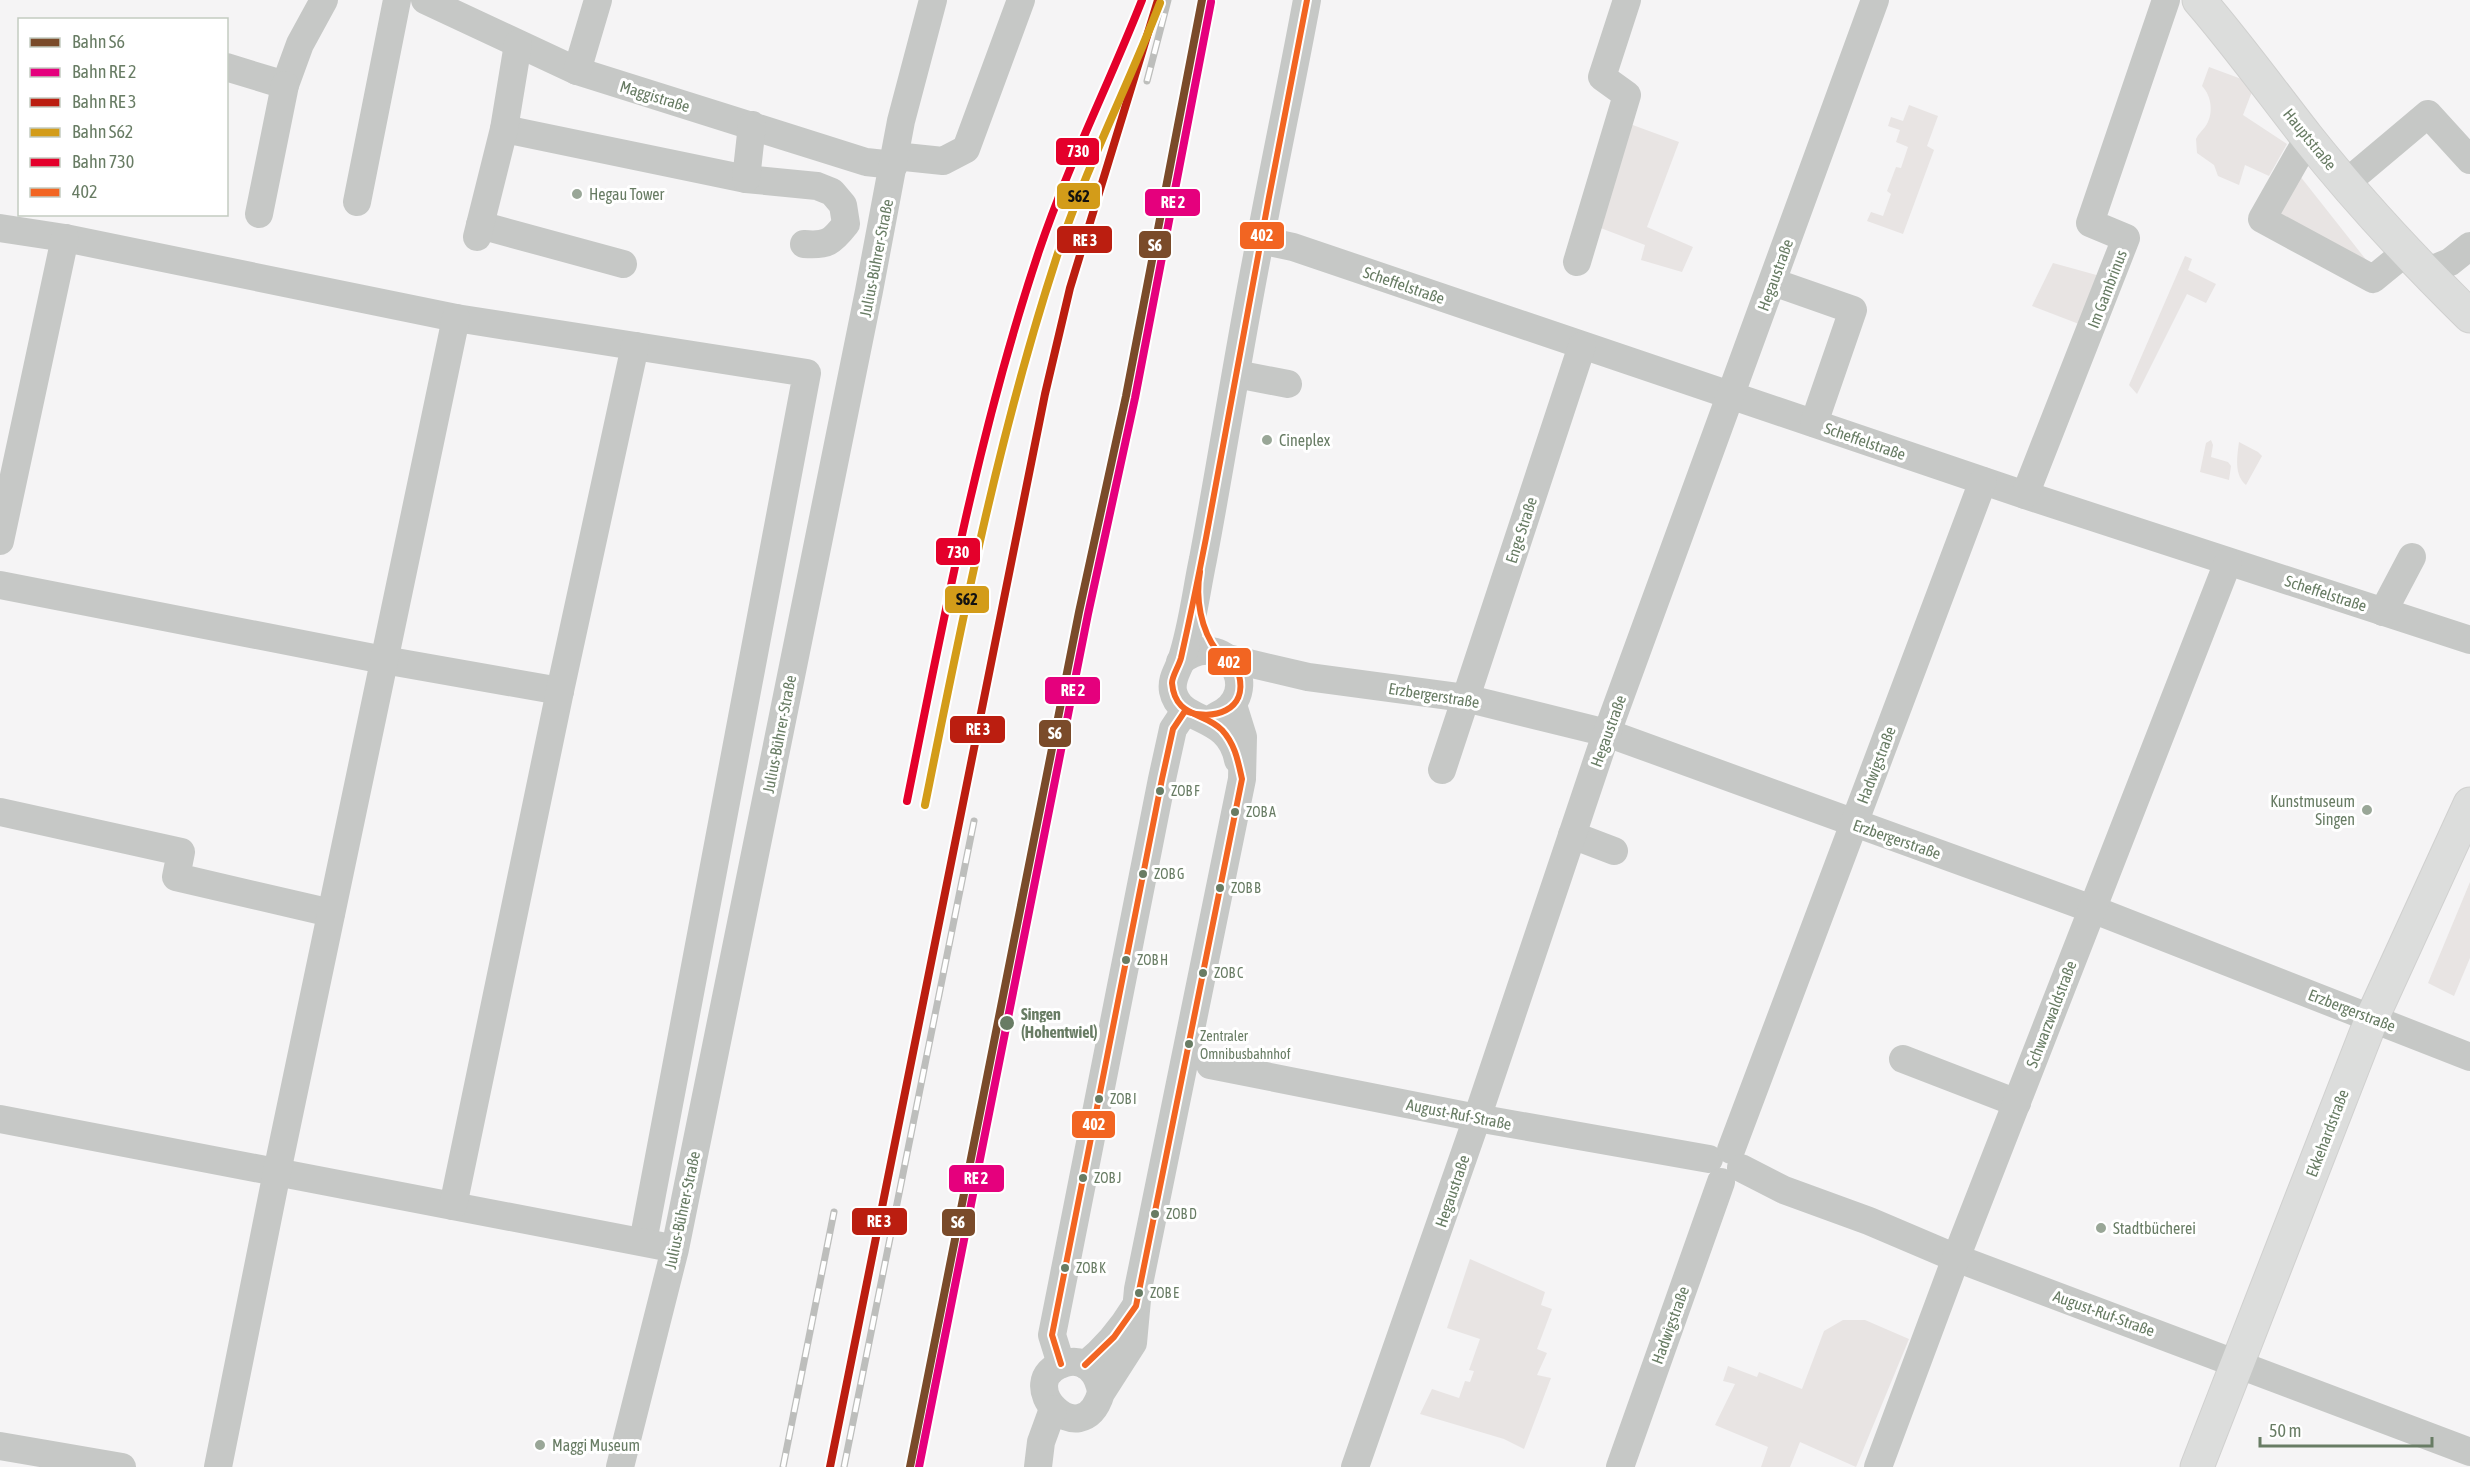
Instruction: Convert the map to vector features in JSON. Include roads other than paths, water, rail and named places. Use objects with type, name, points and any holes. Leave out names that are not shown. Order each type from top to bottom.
[{"type":"main road","name":"Hauptstraße","points":[[2199,0],[2346,183],[2417,262],[2470,316]]},
{"type":"main road","name":"Hauptstraße","points":[[2417,262],[2470,294]]},
{"type":"main road","name":"Ekkehardstraße","points":[[2197,1467],[2372,1018],[2470,804]]},
{"type":"street","points":[[259,214],[285,85],[300,44],[324,0]]},
{"type":"street","points":[[357,202],[397,0]]},
{"type":"street","name":"Maggistraße","points":[[425,0],[577,71],[866,162],[943,161],[966,149],[1021,0]]},
{"type":"street","points":[[577,71],[598,0]]},
{"type":"street","name":"Julius-Bührer-Straße","points":[[620,1467],[675,1249],[895,161],[901,121],[933,0]]},
{"type":"street","points":[[1242,779],[1236,751],[1220,728],[1178,703],[1172,682],[1180,662],[1196,592],[1260,240],[1307,0]]},
{"type":"street","points":[[1577,262],[1627,95],[1602,77],[1627,0]]},
{"type":"street","name":"Hegaustraße","points":[[1355,1467],[1477,1118],[1607,733],[1875,0]]},
{"type":"street","name":"Im Gambrinus","points":[[2025,495],[2127,238],[2090,223],[2166,0]]},
{"type":"street","points":[[518,44],[504,129],[478,231],[623,264]]},
{"type":"street","points":[[228,68],[285,85]]},
{"type":"street","points":[[2346,183],[2428,114],[2470,160]]},
{"type":"street","points":[[746,180],[752,125]]},
{"type":"street","points":[[504,129],[746,180],[817,186],[832,192],[843,205],[846,224],[834,240],[819,245],[804,244]]},
{"type":"street","points":[[2308,138],[2262,219],[2373,279],[2417,262],[2450,262],[2470,246]]},
{"type":"street","points":[[0,228],[65,238],[456,318],[807,374],[643,1242]]},
{"type":"street","points":[[0,541],[65,238]]},
{"type":"street","name":"Scheffelstraße","points":[[1260,240],[1293,247],[1983,481],[2470,640]]},
{"type":"street","points":[[1773,282],[1853,310],[1814,423]]},
{"type":"street","points":[[218,1467],[277,1172],[456,318]]},
{"type":"street","points":[[453,1206],[560,691],[635,345]]},
{"type":"street","name":"Enge Straße","points":[[1442,770],[1582,346]]},
{"type":"street","points":[[1236,374],[1288,384]]},
{"type":"street","name":"Hadwigstraße","points":[[1620,1467],[1725,1165],[1819,910],[1983,481]]},
{"type":"street","points":[[2383,612],[2412,557]]},
{"type":"street","name":"Schwarzwaldstraße","points":[[1878,1467],[1956,1258],[2228,562]]},
{"type":"street","points":[[0,585],[384,660],[560,691]]},
{"type":"street","points":[[1136,1306],[1106,1348],[1073,1365],[1053,1370],[1045,1385],[1045,1394],[1053,1409],[1068,1418],[1086,1415],[1098,1402],[1101,1393],[1133,1343],[1136,1306],[1242,779],[1243,737],[1235,700],[1238,674],[1223,655],[1203,618],[1196,592]]},
{"type":"street","points":[[1180,662],[1189,655],[1208,650],[1223,655]]},
{"type":"street","name":"Erzbergerstraße","points":[[1223,655],[1308,677],[1466,696],[1607,733],[1853,825],[2092,909],[2470,1057]]},
{"type":"street","name":"Erzbergerstraße","points":[[1235,700],[1261,685],[1308,677]]},
{"type":"street","points":[[1101,1393],[1097,1376],[1073,1365],[1052,1335],[1173,729],[1195,714],[1215,717],[1235,700]]},
{"type":"street","points":[[0,812],[181,852],[176,877],[331,912]]},
{"type":"street","points":[[1572,835],[1614,851]]},
{"type":"street","points":[[1903,1059],[2017,1103]]},
{"type":"street","name":"August-Ruf-Straße","points":[[1210,1065],[1725,1165],[1784,1190],[1869,1221],[1956,1258],[2470,1452]]},
{"type":"street","points":[[0,1119],[675,1249]]},
{"type":"street","points":[[1038,1467],[1041,1442],[1053,1409]]},
{"type":"street","points":[[0,1446],[122,1467]]},
{"type":"railway","points":[[1147,81],[1168,0]]},
{"type":"railway","points":[[844,1467],[974,821]]},
{"type":"railway","points":[[783,1467],[834,1212]]},
{"type":"rail line","name":"730","points":[[907,801],[964,524],[998,387],[1018,318],[1050,219],[1142,0]]},
{"type":"rail line","name":"S6","points":[[910,1467],[1079,612],[1126,396],[1202,0]]},
{"type":"rail line","name":"S62","points":[[925,805],[983,530],[1035,326],[1079,194],[1160,3]]},
{"type":"place","name":"Hegau Tower","points":[[577,194]]},
{"type":"place","name":"Cineplex","points":[[1267,440]]},
{"type":"place","name":"ZOB F","points":[[1160,791]]},
{"type":"place","name":"Kunstmuseum Singen","points":[[2367,810]]},
{"type":"place","name":"ZOB A","points":[[1235,812]]},
{"type":"place","name":"ZOB G","points":[[1143,874]]},
{"type":"place","name":"ZOB B","points":[[1220,888]]},
{"type":"place","name":"ZOB H","points":[[1126,960]]},
{"type":"place","name":"ZOB C","points":[[1203,973]]},
{"type":"place","name":"Singen (Hohentwiel)","points":[[1007,1023]]},
{"type":"place","name":"Zentraler Omnibusbahnhof","points":[[1189,1044]]},
{"type":"place","name":"ZOB I","points":[[1099,1099]]},
{"type":"place","name":"ZOB J","points":[[1083,1178]]},
{"type":"place","name":"ZOB D","points":[[1155,1214]]},
{"type":"place","name":"Stadtbücherei","points":[[2101,1228]]},
{"type":"place","name":"ZOB K","points":[[1065,1268]]},
{"type":"place","name":"ZOB E","points":[[1139,1293]]},
{"type":"place","name":"Maggi Museum","points":[[540,1445]]}]
